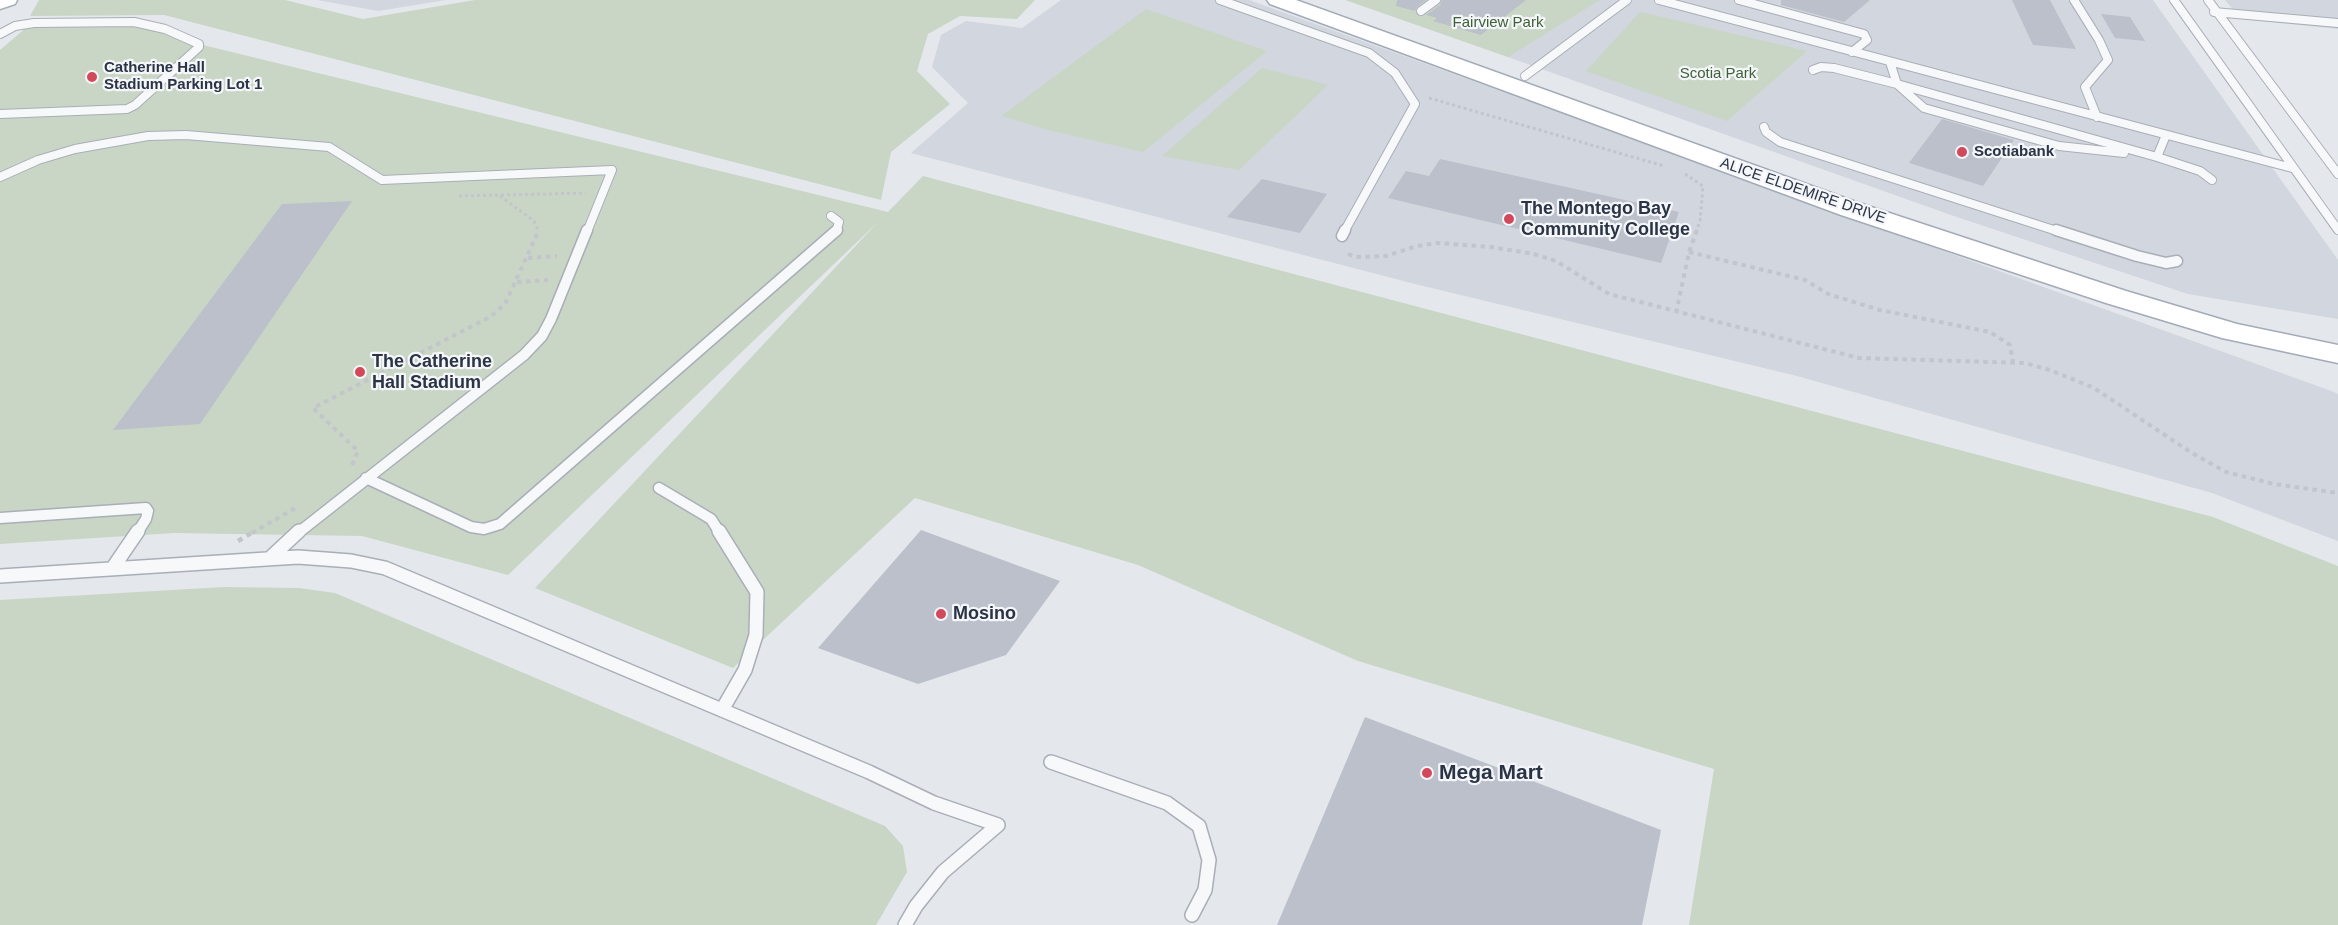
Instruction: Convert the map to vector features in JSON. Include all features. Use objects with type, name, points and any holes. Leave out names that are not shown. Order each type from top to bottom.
[{"type":"main road","points":[[0,3],[9,0]]},
{"type":"main road","name":"ALICE ELDEMIRE DRIVE","points":[[1277,0],[1850,209],[2116,297],[2232,332],[2338,354]]},
{"type":"main road","name":"ALICE ELDEMIRE DRIVE","points":[[1308,0],[1914,215],[2025,252],[2173,297],[2338,337]]},
{"type":"main road","points":[[2232,332],[2338,378]]},
{"type":"lane","points":[[1220,0],[1369,53],[1395,73],[1415,104],[1342,236]]},
{"type":"lane","points":[[1421,11],[1436,0]]},
{"type":"lane","points":[[1525,76],[1627,0]]},
{"type":"lane","points":[[1659,0],[2292,168]]},
{"type":"lane","points":[[1739,0],[1860,32],[1866,36],[1867,40],[1852,52]]},
{"type":"lane","points":[[2074,0],[2099,40],[2108,60],[2085,87],[2085,94],[2097,117]]},
{"type":"lane","points":[[2174,0],[2338,230]]},
{"type":"lane","points":[[2208,0],[2214,12],[2338,174]]},
{"type":"lane","points":[[2214,12],[2338,23]]},
{"type":"lane","points":[[0,34],[15,26],[34,23],[134,22],[165,29],[199,44],[199,47],[135,105],[127,109],[0,114]]},
{"type":"lane","points":[[1890,62],[1897,84],[1924,108],[2059,146],[2157,157]]},
{"type":"lane","points":[[1813,70],[1834,68],[1897,84],[2157,157],[2205,173],[2212,180]]},
{"type":"lane","points":[[1764,127],[1772,137],[1791,145],[2137,256],[2166,263],[2177,261]]},
{"type":"lane","points":[[0,177],[38,160],[86,146],[148,136],[186,135],[329,147],[382,180],[612,170],[542,336],[524,355],[304,527],[270,558]]},
{"type":"lane","points":[[2157,157],[2166,135]]},
{"type":"lane","points":[[366,478],[471,527],[484,529],[500,524],[837,231],[838,222],[831,216]]},
{"type":"lane","points":[[659,488],[711,519],[757,592],[756,635],[745,670],[722,710]]},
{"type":"lane","points":[[0,518],[146,508],[148,511],[146,519],[112,569]]},
{"type":"lane","points":[[0,576],[298,557],[340,560],[385,568],[869,772],[934,803],[998,825],[943,872],[916,906],[905,925]]},
{"type":"lane","points":[[1051,762],[1167,803],[1199,826],[1209,860],[1205,890],[1192,915]]},
{"type":"path","points":[[1407,92],[1668,168]]},
{"type":"path","points":[[1676,313],[1689,252],[1700,221],[1703,186],[1686,174],[1677,171]]},
{"type":"path","points":[[440,178],[437,187],[444,193],[454,196],[603,193]]},
{"type":"path","points":[[346,472],[352,466],[358,451],[313,408],[490,317],[505,304],[539,231],[534,221],[500,196]]},
{"type":"path","points":[[1342,236],[1338,242],[1339,246],[1348,254],[1356,256],[1386,256],[1417,246],[1450,243],[1534,254],[1556,261],[1609,294],[1859,358],[2013,362],[2050,370],[2094,388],[2192,453],[2226,472],[2274,484],[2338,493]]},
{"type":"path","points":[[1689,252],[1805,280],[1828,294],[1880,310],[1990,332],[2010,345],[2013,362]]},
{"type":"path","points":[[528,258],[577,255]]},
{"type":"path","points":[[516,282],[567,280]]},
{"type":"path","points":[[198,563],[306,502]]},
{"type":"shaded area","points":[[317,0],[446,0],[378,11]]},
{"type":"shaded area","name":"The Montego Bay Community College","points":[[1061,0],[1249,0],[2334,392],[2338,394],[2338,541],[2212,493],[1797,376],[1415,284],[911,153],[968,103],[932,67],[941,35],[966,21],[1022,28]]},
{"type":"shaded area","points":[[1348,0],[2153,0],[2338,260],[2338,319],[2188,294],[1948,214]]},
{"type":"shaded area","points":[[2225,0],[2338,0],[2338,29],[2241,19]]},
{"type":"green space","points":[[39,0],[285,0],[363,19],[475,0],[1035,0],[1017,19],[960,16],[928,34],[917,71],[950,104],[891,152],[881,200],[164,15],[30,16]]},
{"type":"green space","name":"Fairview Park","points":[[1345,0],[1600,0],[1508,57]]},
{"type":"green space","points":[[1146,9],[1267,51],[1143,152],[1048,130],[1001,116]]},
{"type":"green space","name":"Scotia Park","points":[[1640,12],[1807,51],[1727,121],[1586,71]]},
{"type":"green space","points":[[131,23],[207,46],[888,212],[923,176],[2213,517],[2338,566],[2338,925],[1689,925],[1714,769],[1358,661],[1138,565],[915,498],[733,668],[535,588],[877,223],[508,575],[362,536],[174,533],[0,544],[0,50],[27,27]]},
{"type":"green space","points":[[1262,68],[1328,85],[1239,170],[1162,156]]},
{"type":"green space","points":[[224,587],[299,588],[335,593],[885,826],[903,846],[907,872],[876,925],[0,925],[0,600]]},
{"type":"building","points":[[1397,0],[1426,0],[1415,11],[1396,6]]},
{"type":"building","points":[[1442,0],[1526,0],[1481,35],[1433,21],[1437,18],[1426,15],[1440,5]]},
{"type":"building","points":[[1781,0],[1870,0],[1844,22],[1781,5]]},
{"type":"building","points":[[2012,0],[2050,0],[2076,49],[2033,45]]},
{"type":"building","points":[[2101,14],[2130,17],[2145,41],[2115,38]]},
{"type":"building","name":"Scotiabank","points":[[1942,119],[2014,140],[1983,186],[1909,163]]},
{"type":"building","points":[[1440,159],[1679,212],[1661,263],[1388,198],[1406,171],[1429,176]]},
{"type":"building","points":[[1262,179],[1327,194],[1300,233],[1227,217]]},
{"type":"building","points":[[352,201],[200,424],[113,430],[282,204]]},
{"type":"building","name":"Mosino","points":[[921,530],[1060,581],[1006,655],[918,684],[818,648]]},
{"type":"building","name":"Mega Mart","points":[[1365,717],[1661,830],[1642,925],[1277,925]]},
{"type":"place","name":"Catherine Hall Stadium Parking Lot 1","points":[[92,77]]},
{"type":"place","name":"Scotiabank","points":[[1962,152]]},
{"type":"place","name":"The Montego Bay Community College","points":[[1509,219]]},
{"type":"place","name":"The Catherine Hall Stadium","points":[[360,372]]},
{"type":"place","name":"Mosino","points":[[941,614]]},
{"type":"place","name":"Mega Mart","points":[[1427,773]]}]
